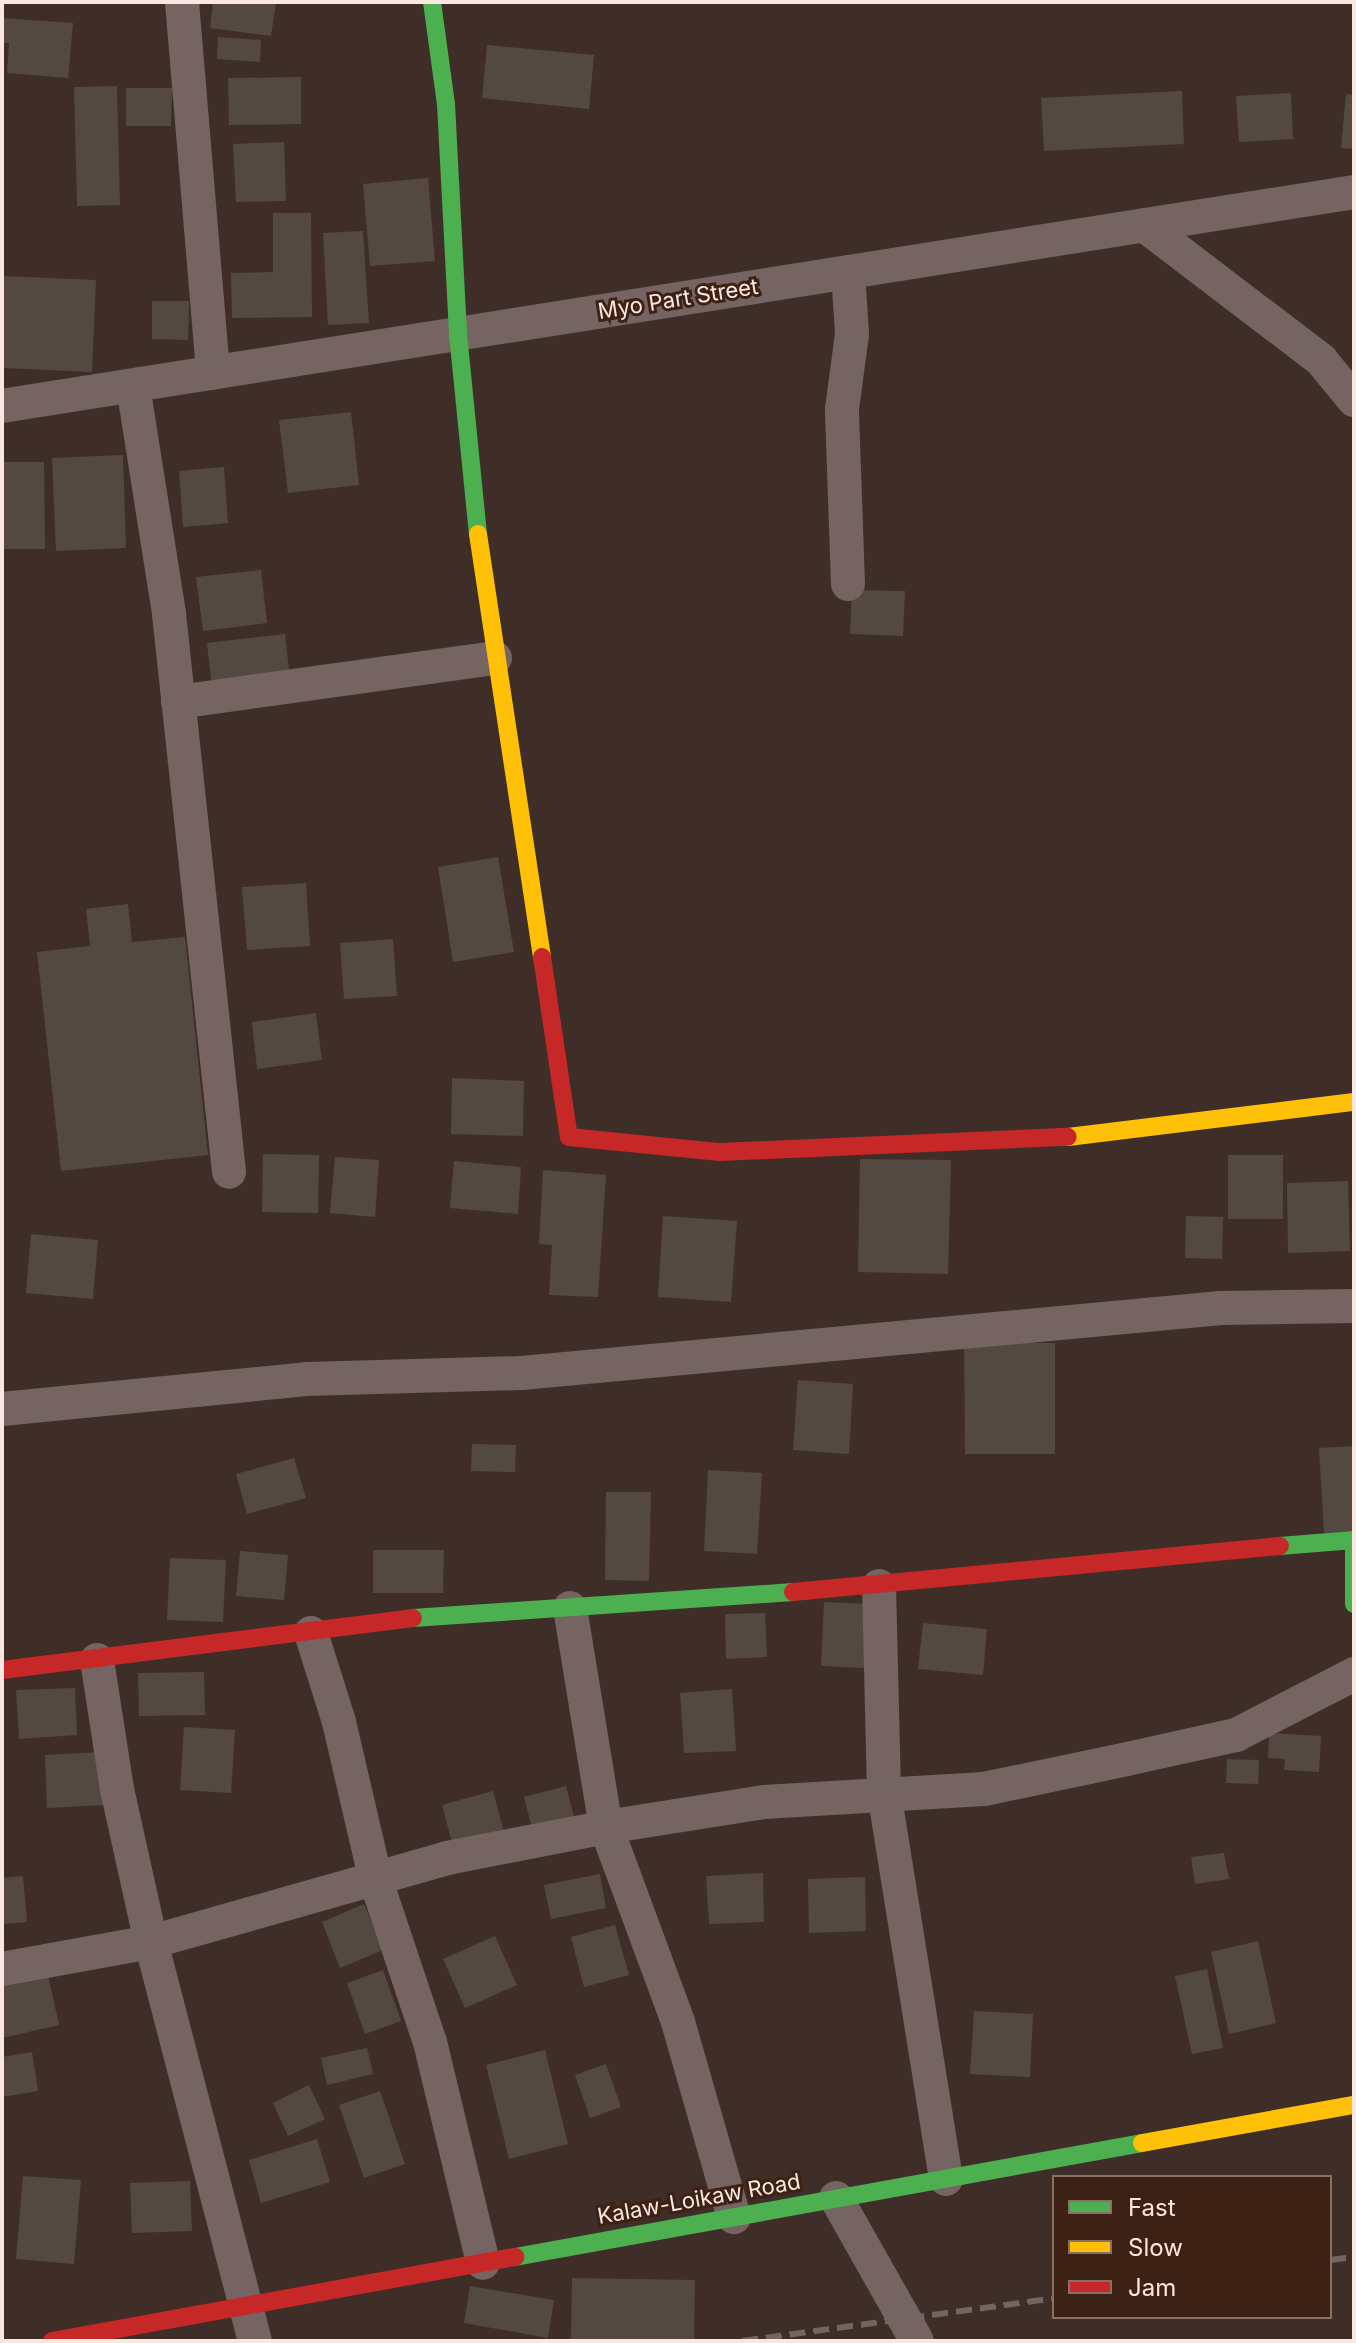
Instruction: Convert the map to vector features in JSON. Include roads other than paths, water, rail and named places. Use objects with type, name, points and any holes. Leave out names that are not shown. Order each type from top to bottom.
[{"type":"street","points":[[182,2],[213,373]]},
{"type":"street","points":[[432,2],[446,104],[458,334],[495,658],[569,1137],[720,1152],[1107,1135],[1354,1102]]},
{"type":"street","name":"Myo Part Street","points":[[2,406],[1354,192]]},
{"type":"street","points":[[1144,225],[1321,360],[1354,400]]},
{"type":"street","points":[[848,272],[852,334],[842,409],[848,584]]},
{"type":"street","points":[[133,386],[178,702],[229,1172]]},
{"type":"street","points":[[178,702],[495,658]]},
{"type":"street","points":[[2,1409],[307,1379],[522,1373],[1221,1308],[1354,1306]]},
{"type":"street","points":[[2,1670],[311,1633],[386,1620],[685,1603],[879,1586],[1055,1564],[1354,1540],[1354,1604]]},
{"type":"street","points":[[879,1586],[884,1792],[946,2179]]},
{"type":"street","points":[[570,1608],[606,1827],[678,2022],[734,2217]]},
{"type":"street","points":[[311,1633],[339,1722],[376,1881],[430,2042],[483,2263]]},
{"type":"street","points":[[97,1660],[117,1789],[151,1942],[255,2341]]},
{"type":"street","points":[[2,1969],[151,1942],[376,1881],[447,1858],[606,1827],[764,1802],[884,1792],[984,1789],[1236,1735],[1354,1674]]},
{"type":"street","name":"Kalaw-Loikaw Road","points":[[52,2341],[1354,2105]]},
{"type":"street","points":[[836,2198],[917,2341]]},
{"type":"railway","points":[[1332,2260],[1354,2257]]},
{"type":"railway","points":[[742,2341],[1052,2298]]}]
